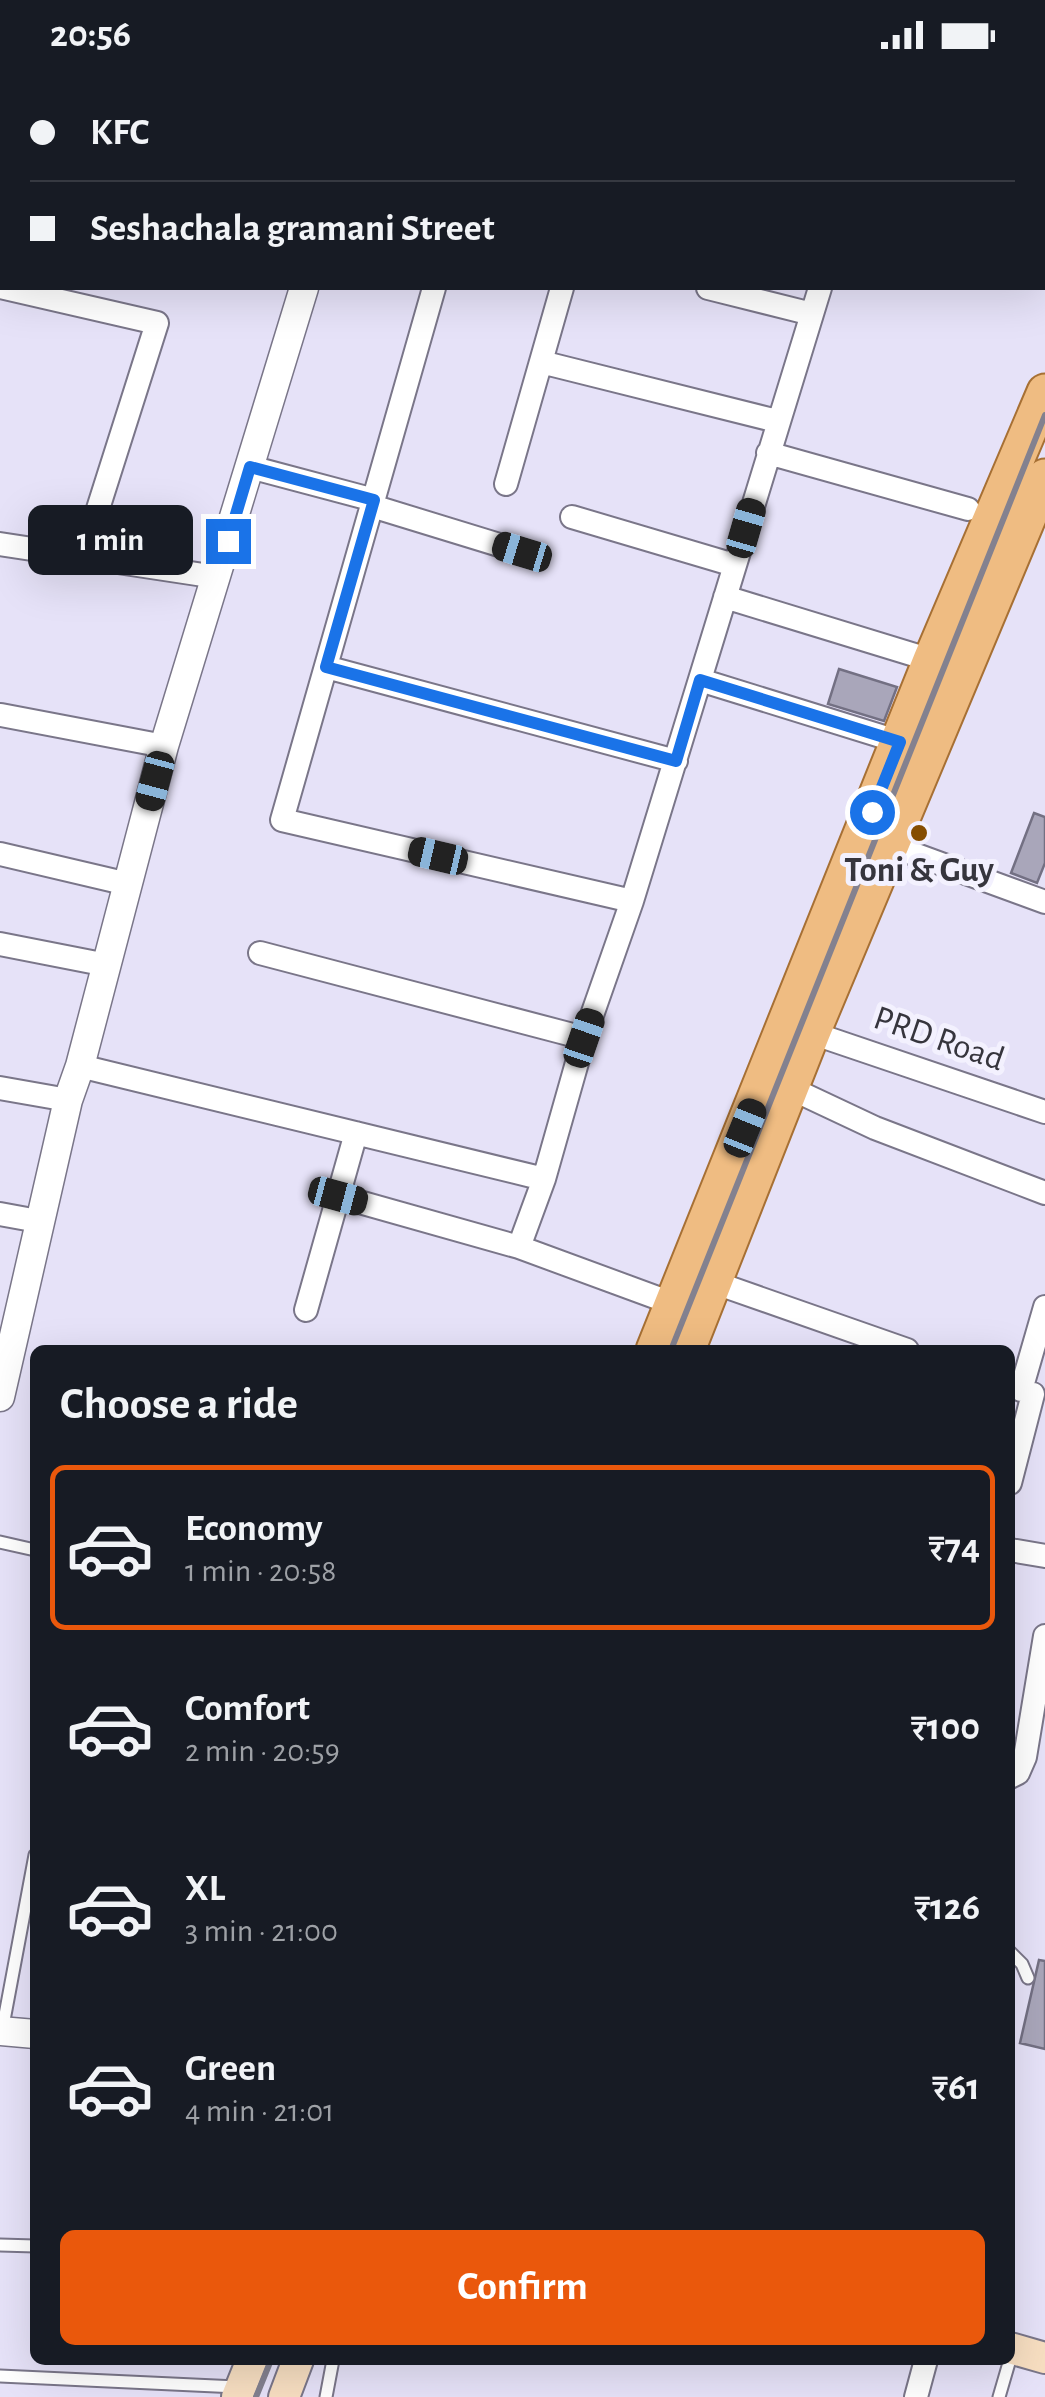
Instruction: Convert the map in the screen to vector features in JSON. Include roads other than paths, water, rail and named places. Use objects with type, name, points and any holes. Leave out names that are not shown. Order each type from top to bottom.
[{"type":"main road","points":[[656,1345],[931,660],[1045,392]]},
{"type":"main road","points":[[689,1345],[812,1033],[1036,525],[1045,477]]},
{"type":"main road","points":[[1015,2350],[1045,2358]]},
{"type":"main road","points":[[284,2397],[296,2365]]},
{"type":"street","points":[[9,290],[157,323],[84,556]]},
{"type":"street","points":[[0,1398],[9,1314],[38,1220],[164,746],[303,290]]},
{"type":"street","points":[[433,290],[282,820],[632,901]]},
{"type":"street","points":[[506,484],[561,290]]},
{"type":"street","points":[[716,290],[812,314]]},
{"type":"street","points":[[520,1247],[676,761],[819,290]]},
{"type":"street","points":[[540,362],[777,421]]},
{"type":"street","points":[[768,453],[968,509]]},
{"type":"street","points":[[250,467],[522,552]]},
{"type":"street","points":[[572,517],[734,565]]},
{"type":"street","points":[[0,544],[217,577]]},
{"type":"street","points":[[725,597],[931,660]]},
{"type":"street","points":[[326,667],[676,761]]},
{"type":"street","points":[[700,680],[900,742]]},
{"type":"street","points":[[1,715],[164,746]]},
{"type":"street","points":[[892,846],[1045,902]]},
{"type":"street","points":[[0,854],[128,884]]},
{"type":"street","points":[[0,944],[107,965]]},
{"type":"street","points":[[260,953],[584,1038]]},
{"type":"street","name":"PRD Road","points":[[812,1033],[1045,1112]]},
{"type":"street","points":[[80,1066],[544,1179]]},
{"type":"street","points":[[0,1088],[68,1100]]},
{"type":"street","points":[[790,1088],[875,1128],[1045,1193]]},
{"type":"street","points":[[306,1310],[356,1134]]},
{"type":"street","points":[[338,1196],[520,1247],[674,1304]]},
{"type":"street","points":[[0,1214],[38,1220]]},
{"type":"street","points":[[713,1282],[892,1345]]},
{"type":"street","points":[[1015,1453],[1045,1307]]},
{"type":"street","points":[[1015,1551],[1045,1556]]},
{"type":"street","points":[[1015,1774],[1021,1703],[1045,1639]]},
{"type":"street","points":[[1,2031],[30,2034]]},
{"type":"street","points":[[916,2397],[925,2365]]},
{"type":"lane","points":[[0,1542],[30,1549]]},
{"type":"lane","points":[[1,2031],[30,1881]]},
{"type":"lane","points":[[1015,1957],[1028,1978]]},
{"type":"lane","points":[[0,2244],[30,2246]]},
{"type":"lane","points":[[326,2397],[332,2365]]},
{"type":"lane","points":[[999,2397],[1008,2365]]},
{"type":"lane","points":[[0,2376],[244,2382]]},
{"type":"railway","points":[[673,1345],[1045,415]]},
{"type":"railway","points":[[256,2397],[269,2365]]},
{"type":"place","name":"Toni & Guy","points":[[919,833]]}]
